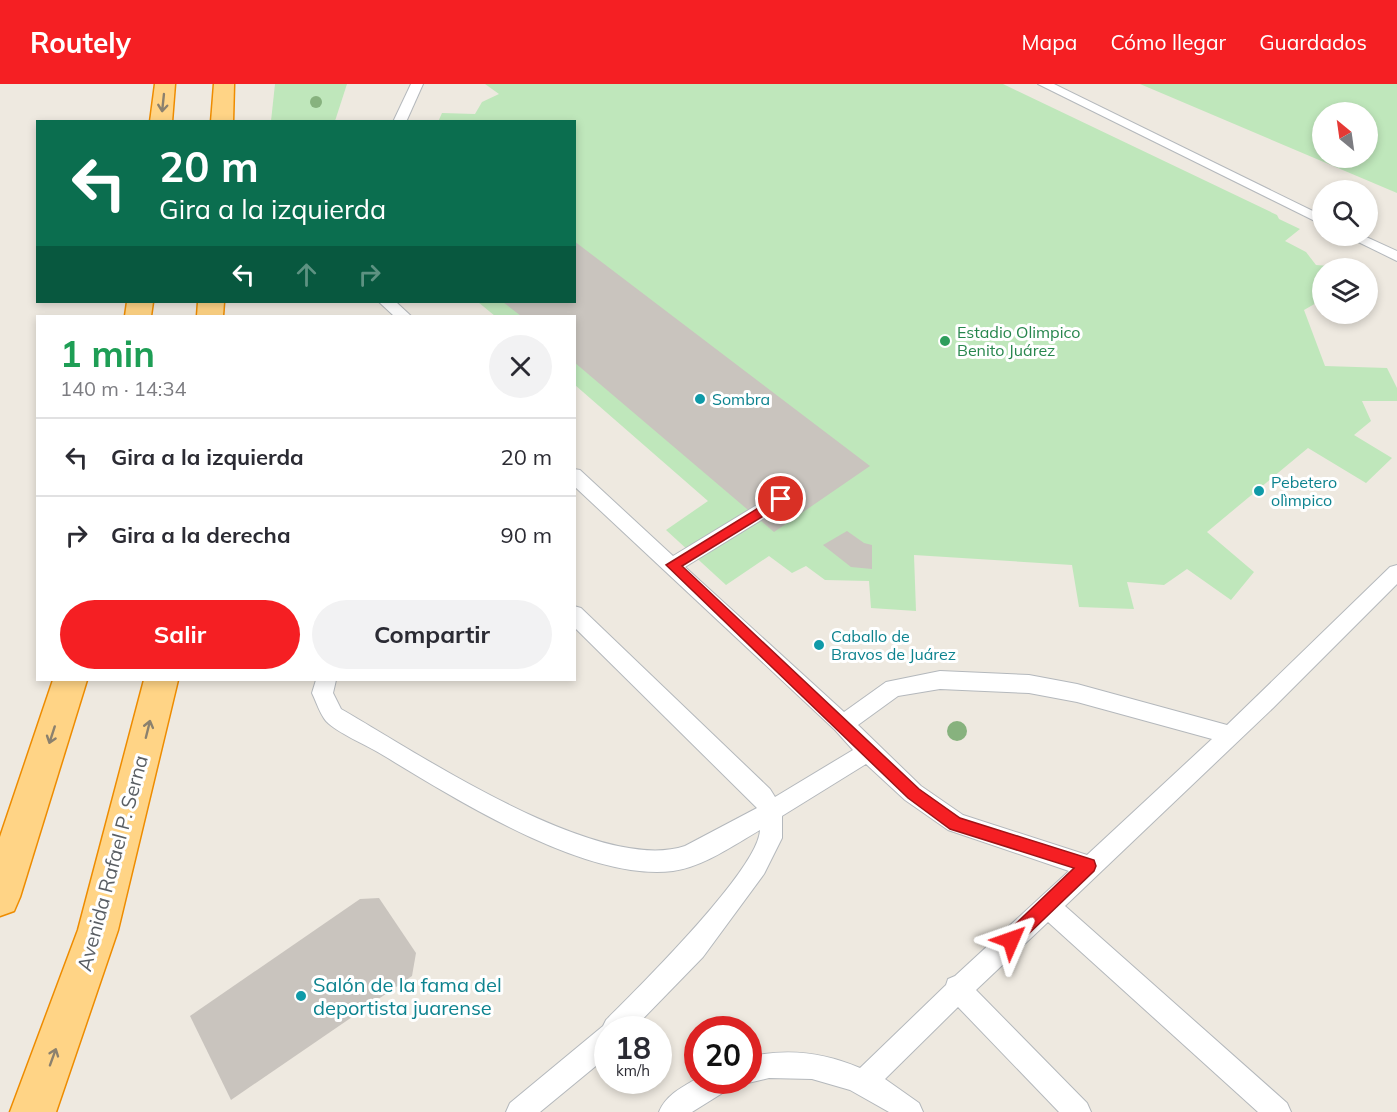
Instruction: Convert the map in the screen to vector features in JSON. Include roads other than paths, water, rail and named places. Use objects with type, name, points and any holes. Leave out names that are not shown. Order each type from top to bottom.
[{"type":"highway","points":[[160,120],[165,84]]},
{"type":"highway","points":[[222,120],[224,84]]},
{"type":"highway","points":[[0,897],[70,681]]},
{"type":"highway","name":"Avenida Rafael P. Serna","points":[[33,1112],[98,930],[161,681]]},
{"type":"lane","points":[[400,120],[417,84]]},
{"type":"lane","points":[[1044,84],[1312,216]]},
{"type":"lane","points":[[1373,246],[1397,258]]},
{"type":"lane","points":[[388,303],[402,315]]},
{"type":"lane","points":[[576,477],[843,724],[868,752],[913,794],[956,824],[1088,866]]},
{"type":"lane","points":[[673,565],[781,499]]},
{"type":"lane","points":[[864,1082],[957,988],[1231,735],[1397,572]]},
{"type":"lane","points":[[576,616],[762,796],[771,812],[771,838],[756,866],[694,949],[628,1016]]},
{"type":"lane","points":[[843,724],[893,688],[940,680],[1029,684],[1077,693],[1231,735]]},
{"type":"lane","points":[[326,681],[322,693],[333,715],[530,827],[627,860],[672,860],[699,851],[771,812],[868,752]]},
{"type":"lane","points":[[1048,906],[1278,1112]]},
{"type":"lane","points":[[957,988],[1078,1112]]},
{"type":"lane","points":[[519,1112],[594,1051]]},
{"type":"lane","points":[[762,1068],[790,1065],[827,1070],[864,1082],[898,1102],[910,1112]]},
{"type":"lane","points":[[672,1112],[696,1094]]},
{"type":"place","name":"Estadio Olimpico Benito Juárez","points":[[945,341]]},
{"type":"place","name":"Sombra","points":[[700,399]]},
{"type":"place","name":"Pebetero olìmpico","points":[[1259,491]]},
{"type":"place","name":"Caballo de Bravos de Juárez","points":[[819,645]]},
{"type":"place","name":"Salón de la fama del deportista juarense","points":[[301,996]]}]
